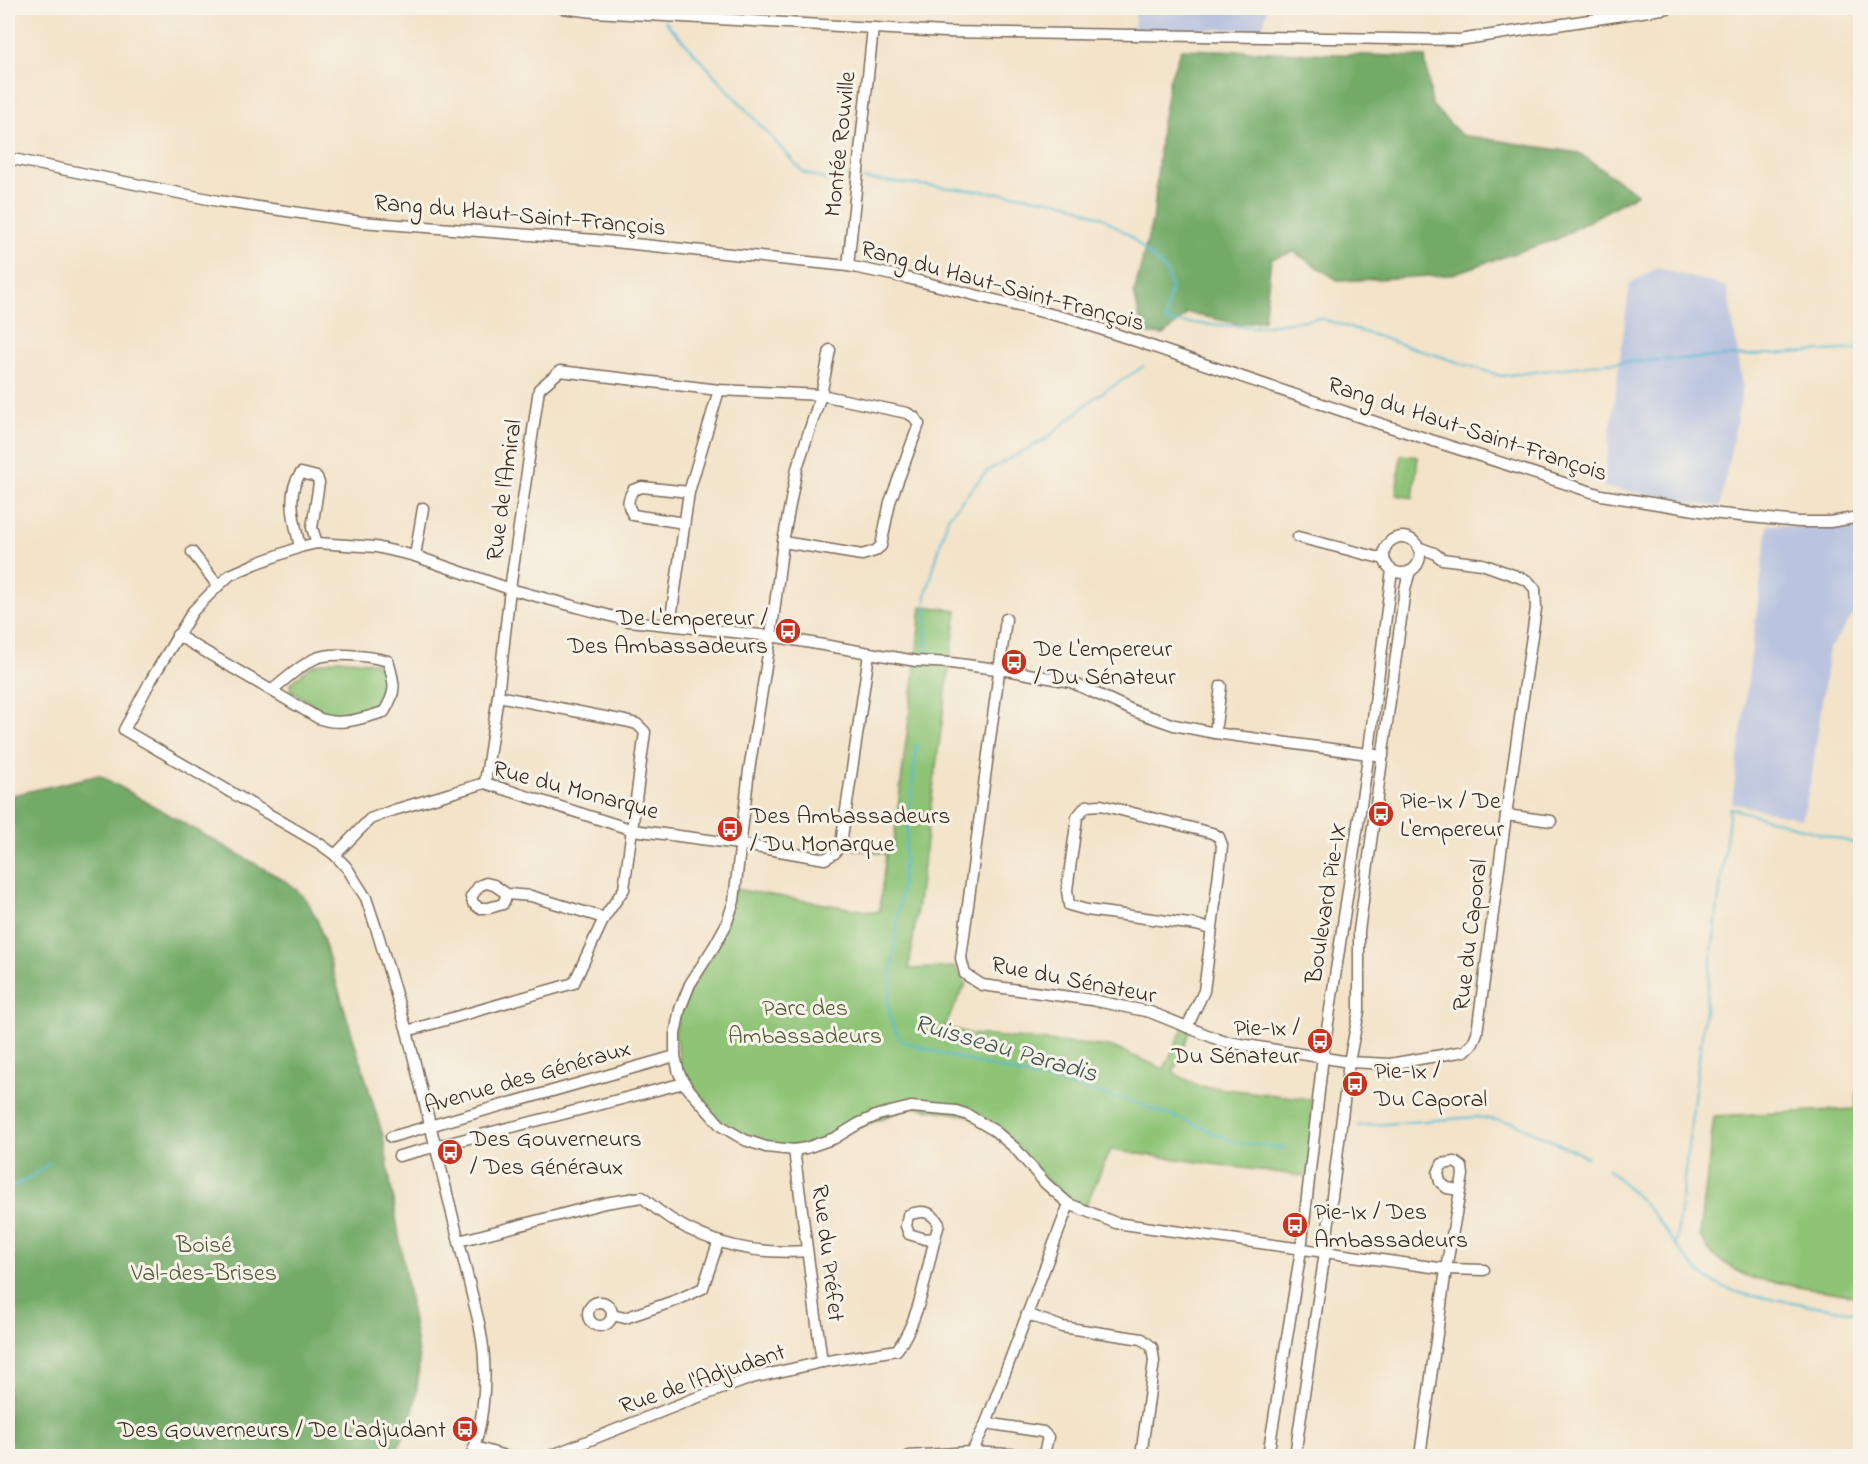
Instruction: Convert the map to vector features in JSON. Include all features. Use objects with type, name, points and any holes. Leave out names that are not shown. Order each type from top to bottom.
[{"type":"street","points":[[562,8],[594,12],[945,32],[1459,40],[1668,8]]},
{"type":"street","name":"Montée Rouville","points":[[848,266],[873,28]]},
{"type":"street","name":"Rang du Haut-Saint-François","points":[[8,158],[218,201],[361,222],[607,241],[848,266],[908,278],[1074,320],[1383,425],[1601,495],[1720,514],[1799,522],[1830,522],[1860,517]]},
{"type":"street","points":[[830,350],[821,395],[797,468],[783,542],[771,636],[749,770],[734,901],[726,925],[690,984],[680,1009],[675,1034],[675,1056],[684,1083],[720,1126],[745,1140],[766,1147],[794,1150],[806,1148],[835,1138],[878,1115],[911,1107],[956,1111],[968,1114],[995,1131],[1070,1204],[1116,1223],[1446,1269],[1484,1270]]},
{"type":"street","name":"Rue de l'Amiral","points":[[485,783],[539,389],[560,371],[719,390],[821,395],[907,413],[914,417],[919,424],[890,502],[881,546],[875,551],[861,555],[783,542]]},
{"type":"street","points":[[670,625],[689,492],[719,390]]},
{"type":"street","points":[[300,547],[291,508],[297,479],[301,473],[317,477],[319,483],[312,528],[317,543]]},
{"type":"street","points":[[684,523],[633,515],[628,507],[628,499],[633,490],[642,487],[689,492]]},
{"type":"street","points":[[415,556],[423,508]]},
{"type":"street","points":[[1298,537],[1360,551],[1384,559],[1392,570],[1401,573],[1413,568],[1420,556],[1418,547],[1412,540],[1403,537],[1394,539],[1387,545],[1360,551]]},
{"type":"street","points":[[506,1456],[473,1452],[481,1413],[484,1359],[479,1323],[407,1030],[366,898],[347,868],[320,844],[124,730],[177,635],[193,611],[230,575],[300,547],[317,543],[376,547],[415,556],[510,589],[629,621],[771,636],[869,654],[916,661],[951,663],[1071,682],[1174,725],[1215,733],[1383,756]]},
{"type":"street","points":[[1384,559],[1387,545]]},
{"type":"street","name":"Rue du Caporal","points":[[1418,547],[1442,559]]},
{"type":"street","points":[[192,552],[218,586]]},
{"type":"street","name":"Rue du Caporal","points":[[1349,1062],[1390,1064],[1411,1061],[1465,1051],[1473,1043],[1477,1033],[1536,608],[1535,589],[1528,581],[1482,564],[1442,559],[1413,568]]},
{"type":"street","name":"Boulevard Pie-IX","points":[[1295,1456],[1325,1252],[1349,1062],[1359,1011],[1359,931],[1406,589],[1413,568]]},
{"type":"street","name":"Boulevard Pie-IX","points":[[1268,1456],[1301,1250],[1323,1056],[1368,754],[1392,570]]},
{"type":"street","name":"Rue du Sénateur","points":[[1006,619],[961,958],[965,974],[982,985],[1092,1000],[1150,1012],[1222,1041],[1349,1062]]},
{"type":"street","points":[[177,635],[318,718],[329,723],[353,721],[384,712],[393,696],[394,681],[388,662],[359,657],[329,656],[316,658],[304,665],[272,690]]},
{"type":"street","name":"Rue du Monarque","points":[[335,855],[370,819],[485,783],[633,830],[739,844],[825,859],[835,853],[841,844],[869,654]]},
{"type":"street","points":[[1215,733],[1221,686]]},
{"type":"street","points":[[407,1030],[574,982],[604,918],[624,889],[645,732],[636,724],[625,721],[498,696]]},
{"type":"street","points":[[1187,1028],[1204,991],[1221,856],[1222,845],[1219,837],[1212,833],[1101,805],[1086,806],[1077,817],[1067,890],[1069,905],[1087,910],[1211,929]]},
{"type":"street","points":[[1506,815],[1551,821]]},
{"type":"street","points":[[507,894],[531,896],[604,918]]},
{"type":"street","name":"Avenue des Généraux","points":[[391,1137],[675,1056]]},
{"type":"street","name":"Avenue des Généraux","points":[[399,1156],[684,1083]]},
{"type":"street","name":"Rue du Préfet","points":[[794,1150],[822,1362]]},
{"type":"street","points":[[1420,1456],[1459,1190]]},
{"type":"street","points":[[459,1241],[605,1203],[642,1197],[696,1234],[718,1243],[783,1253],[807,1251]]},
{"type":"street","points":[[971,1454],[986,1423],[1070,1204]]},
{"type":"street","name":"Rue de l'Adjudant","points":[[550,1456],[742,1382],[822,1362],[897,1350],[905,1339],[918,1308],[934,1238]]},
{"type":"street","points":[[612,1314],[625,1318],[677,1300],[703,1288],[718,1243]]},
{"type":"street","points":[[1028,1314],[1062,1327],[1142,1339],[1152,1347],[1154,1361],[1141,1456]]},
{"type":"street","points":[[909,1456],[971,1454],[1040,1456],[1044,1454],[1048,1437],[1043,1432],[986,1423]]},
{"type":"shaded area","points":[[1135,8],[1267,8],[1263,29],[1134,30]]},
{"type":"shaded area","points":[[1657,268],[1727,287],[1743,386],[1720,507],[1603,487],[1630,283]]},
{"type":"shaded area","points":[[1860,521],[1860,606],[1829,649],[1812,775],[1802,819],[1732,803],[1768,524],[1819,528]]},
{"type":"green space","points":[[1181,49],[1425,57],[1432,105],[1461,135],[1579,153],[1637,194],[1557,239],[1449,275],[1339,281],[1294,252],[1271,259],[1264,320],[1239,324],[1188,313],[1164,335],[1143,333],[1134,293],[1154,213],[1161,128],[1170,78]]},
{"type":"green space","points":[[1401,455],[1418,457],[1413,498],[1396,495]]},
{"type":"green space","name":"Parc des Ambassadeurs","points":[[921,606],[957,610],[909,969],[955,967],[966,984],[944,1027],[971,1034],[1112,1047],[1164,1069],[1184,1026],[1191,1029],[1173,1073],[1199,1086],[1318,1100],[1310,1177],[1110,1150],[1084,1210],[1069,1204],[1015,1148],[968,1115],[911,1107],[806,1148],[766,1147],[721,1126],[684,1083],[675,1034],[680,1009],[715,945],[735,889],[873,912],[879,911],[886,854],[844,848],[845,842],[887,848],[894,840]]},
{"type":"green space","points":[[338,659],[378,663],[386,666],[389,672],[384,701],[378,708],[334,718],[291,691],[290,684],[311,666]]},
{"type":"green space","name":"Boisé Val-des-Brises","points":[[99,775],[289,883],[307,900],[318,922],[383,1136],[419,1360],[413,1410],[393,1456],[8,1456],[8,796]]},
{"type":"green space","points":[[1860,1072],[1860,1297],[1747,1277],[1712,1255],[1700,1236],[1714,1116],[1855,1109]]},
{"type":"waterway","name":"Ruisseau Paradis","points":[[665,21],[803,172],[826,180],[848,176]]},
{"type":"waterway","points":[[863,179],[1018,195],[1068,203],[1103,218],[1129,235],[1167,272],[1171,288],[1165,322],[1253,327],[1320,318],[1501,376],[1606,363],[1860,349]]},
{"type":"waterway","name":"Ruisseau Paradis","points":[[926,653],[926,595],[948,517],[987,471],[1046,439],[1094,398],[1144,366]]},
{"type":"waterway","name":"Ruisseau Paradis","points":[[917,743],[888,1004],[892,1025],[902,1041],[999,1069],[1130,1101],[1189,1122],[1235,1142],[1284,1148]]},
{"type":"waterway","points":[[1676,1244],[1730,808],[1860,845]]},
{"type":"waterway","name":"Ruisseau Paradis","points":[[1358,1126],[1477,1117],[1514,1123],[1587,1157]]},
{"type":"waterway","points":[[8,1189],[33,1176],[50,1163]]},
{"type":"waterway","name":"Ruisseau Paradis","points":[[1607,1169],[1649,1209],[1693,1266],[1713,1282],[1747,1295],[1860,1313]]},
{"type":"place","name":"De L'empereur / Des Ambassadeurs","points":[[788,631]]},
{"type":"place","name":"De L'empereur / Du Sénateur","points":[[1014,662]]},
{"type":"place","name":"Pie-Ix / De L'empereur","points":[[1381,814]]},
{"type":"place","name":"Des Ambassadeurs / Du Monarque","points":[[730,829]]},
{"type":"place","name":"Pie-Ix / Du Sénateur","points":[[1320,1041]]},
{"type":"place","name":"Pie-Ix / Du Caporal","points":[[1355,1084]]},
{"type":"place","name":"Des Gouverneurs / Des Généraux","points":[[450,1152]]},
{"type":"place","name":"Pie-Ix / Des Ambassadeurs","points":[[1295,1225]]},
{"type":"place","name":"Des Gouverneurs / De L'adjudant","points":[[465,1429]]}]
